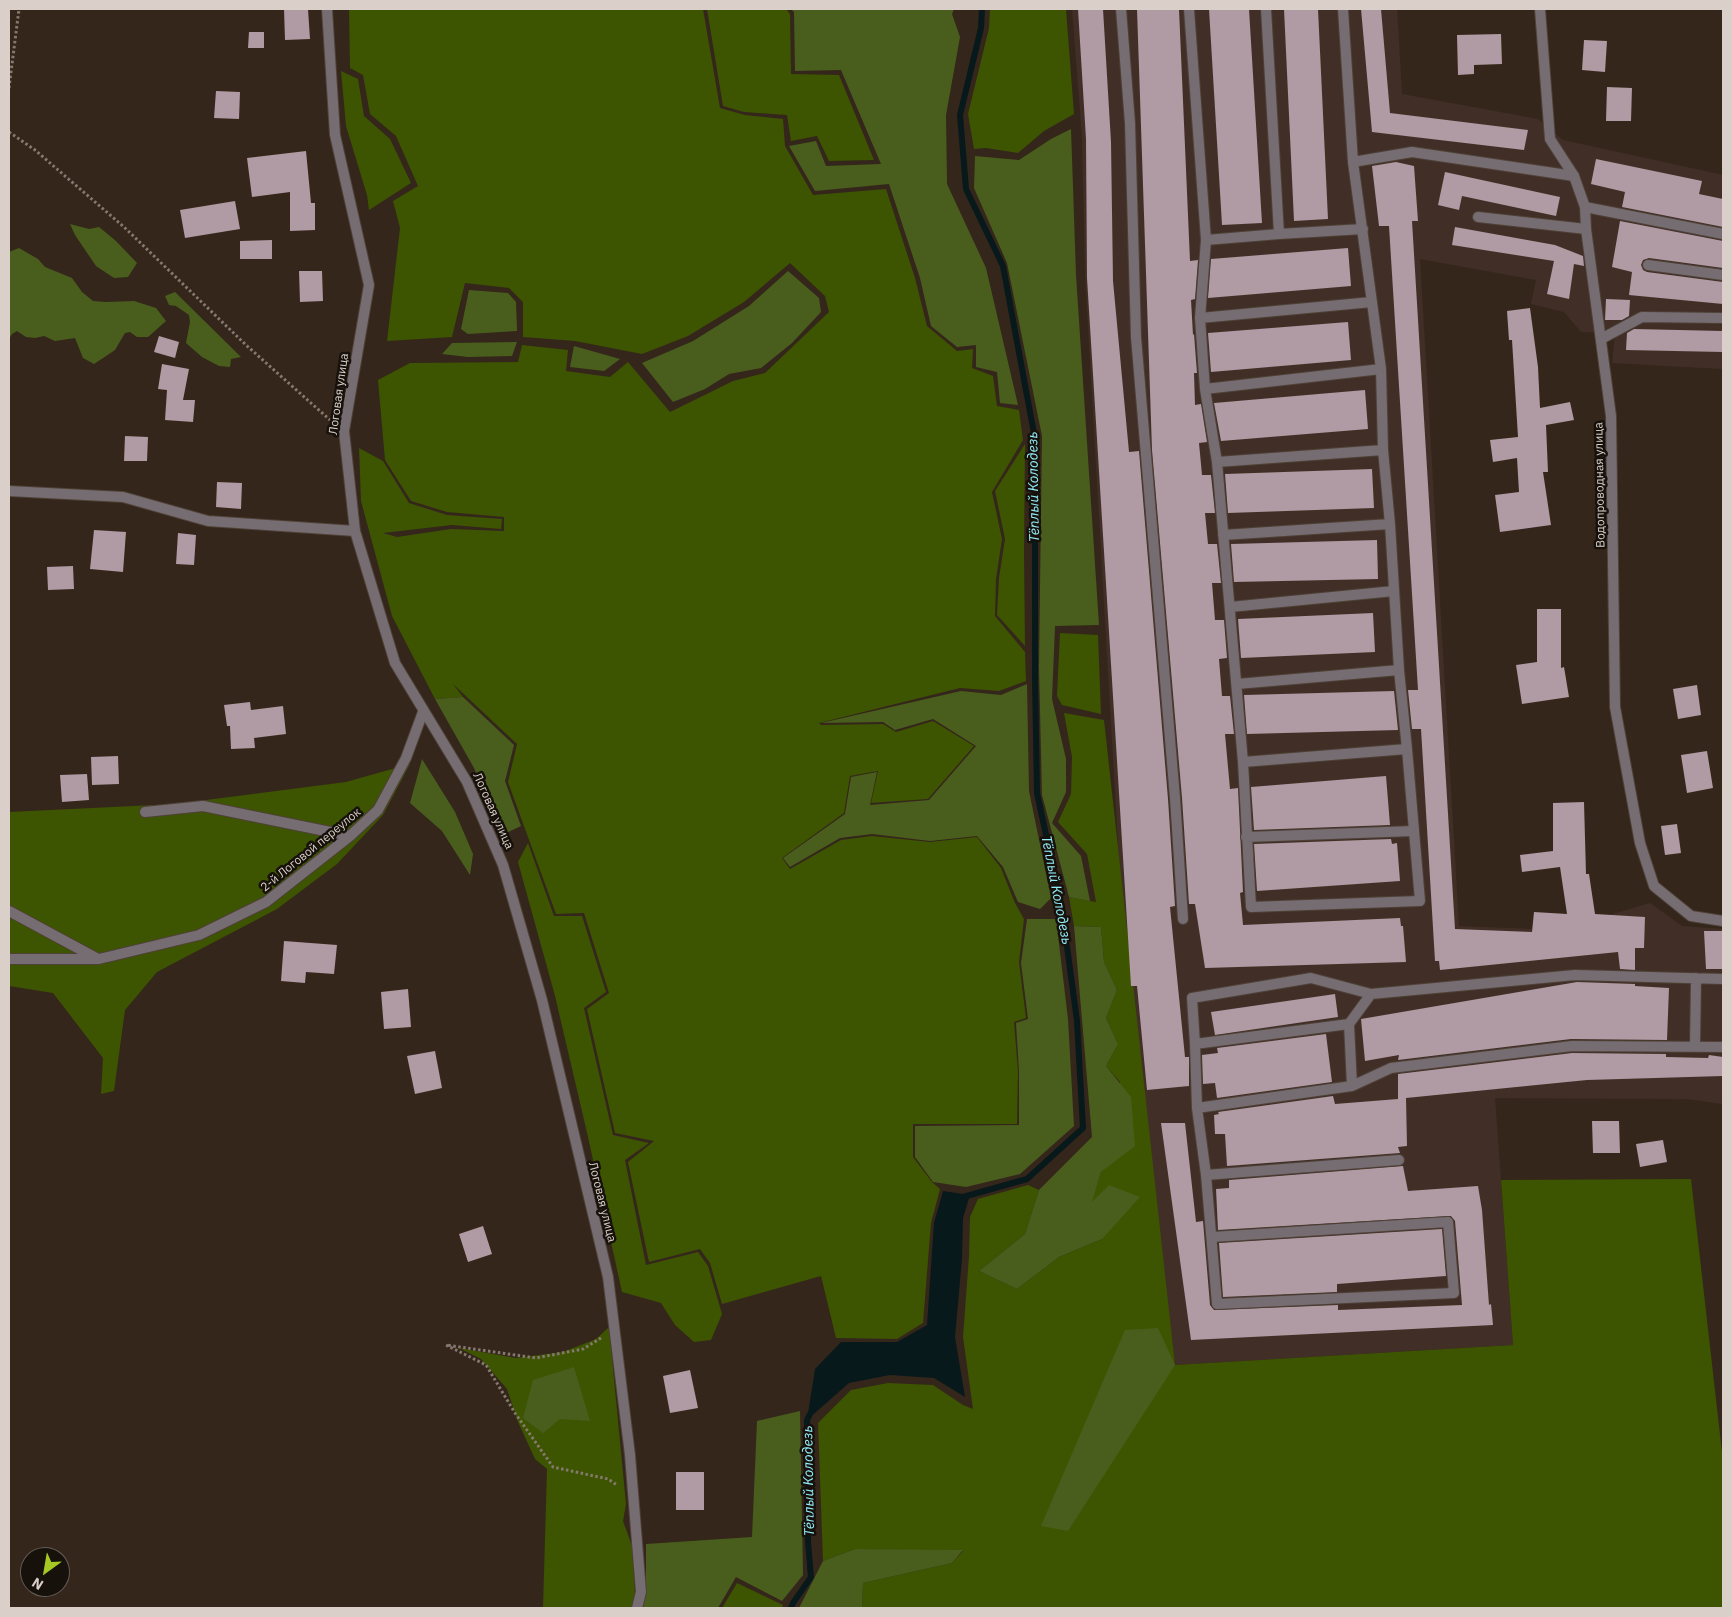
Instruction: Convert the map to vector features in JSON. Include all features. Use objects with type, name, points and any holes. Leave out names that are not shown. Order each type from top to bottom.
[{"type":"street","name":"Логовая улица","points":[[327,9],[335,135],[369,285],[344,432],[355,531],[395,663],[467,782],[504,865],[544,1009],[608,1277],[634,1496],[641,1592],[637,1608]]},
{"type":"street","points":[[1121,9],[1130,123],[1136,337],[1175,798],[1183,919]]},
{"type":"street","points":[[1189,9],[1206,240],[1200,318],[1205,389],[1217,462],[1230,606],[1243,762],[1251,907],[1420,901],[1399,670],[1390,524],[1383,450],[1380,370],[1353,162],[1343,9]]},
{"type":"street","points":[[1266,9],[1279,234]]},
{"type":"street","name":"Водопроводная улица","points":[[1540,9],[1550,138],[1574,176],[1585,207],[1586,229],[1611,416],[1615,707],[1640,843],[1654,886],[1691,916],[1723,921]]},
{"type":"street","points":[[1353,162],[1412,152],[1574,176]]},
{"type":"street","points":[[1585,207],[1723,234]]},
{"type":"street","points":[[1478,217],[1586,229]]},
{"type":"street","points":[[1206,240],[1363,229]]},
{"type":"street","points":[[1648,265],[1723,275]]},
{"type":"street","points":[[1200,318],[1372,302]]},
{"type":"street","points":[[1601,339],[1642,317],[1723,318]]},
{"type":"street","points":[[1205,389],[1380,370]]},
{"type":"street","points":[[1217,462],[1383,450]]},
{"type":"street","points":[[9,491],[123,497],[208,521],[355,531]]},
{"type":"street","points":[[1223,535],[1390,524]]},
{"type":"street","points":[[1230,606],[1394,591]]},
{"type":"street","points":[[1236,684],[1399,670]]},
{"type":"street","name":"2-й Логовой переулок","points":[[9,959],[99,960],[199,935],[266,902],[350,836],[378,810],[406,758],[424,712]]},
{"type":"street","points":[[1243,762],[1407,749]]},
{"type":"street","points":[[145,812],[203,806],[350,836]]},
{"type":"street","points":[[1246,837],[1414,831]]},
{"type":"street","points":[[9,911],[99,960]]},
{"type":"street","points":[[1212,1237],[1448,1222],[1454,1292],[1217,1304],[1206,1174],[1197,1108],[1192,998],[1311,978],[1371,994],[1576,975],[1723,979]]},
{"type":"street","points":[[1695,1046],[1696,978]]},
{"type":"street","points":[[1352,1086],[1349,1024],[1371,994]]},
{"type":"street","points":[[1195,1044],[1349,1024]]},
{"type":"street","points":[[1197,1108],[1352,1086],[1391,1068],[1572,1046],[1723,1047]]},
{"type":"street","points":[[1206,1174],[1399,1160]]},
{"type":"path","points":[[9,88],[19,9]]},
{"type":"path","points":[[9,132],[35,150],[124,227],[246,346],[344,432]]},
{"type":"path","points":[[614,1330],[583,1349],[536,1358],[446,1345],[486,1365],[515,1413],[553,1467],[608,1478],[634,1496]]},
{"type":"shaded area","points":[[1072,9],[1397,9],[1402,94],[1538,119],[1563,140],[1723,175],[1723,369],[1612,363],[1615,333],[1581,332],[1564,312],[1531,304],[1536,280],[1420,259],[1459,926],[1605,932],[1606,916],[1650,903],[1682,926],[1723,929],[1723,1104],[1687,1099],[1495,1098],[1513,1345],[1175,1365],[1127,998],[1085,275],[1082,137]]},
{"type":"shaded area","points":[[943,1191],[970,1195],[963,1218],[962,1259],[955,1337],[965,1397],[934,1378],[890,1375],[849,1383],[807,1420],[815,1369],[841,1342],[897,1342],[927,1325],[934,1223]]},
{"type":"green space","points":[[349,9],[703,9],[720,108],[745,115],[783,119],[785,146],[813,195],[886,189],[915,278],[927,326],[957,351],[973,349],[972,368],[993,376],[997,406],[1019,410],[1023,440],[992,492],[1002,539],[996,579],[995,616],[1025,652],[1026,681],[999,691],[960,688],[819,723],[821,725],[883,724],[896,732],[933,721],[974,746],[928,799],[871,803],[878,771],[850,776],[844,813],[782,858],[790,869],[841,840],[872,836],[930,842],[977,837],[1001,868],[1015,903],[1024,919],[1019,962],[1026,1018],[1014,1022],[1018,1071],[1017,1124],[913,1124],[913,1157],[932,1182],[940,1189],[931,1223],[923,1323],[897,1339],[836,1338],[821,1276],[722,1304],[710,1263],[700,1249],[649,1262],[628,1162],[654,1141],[615,1133],[587,1009],[609,993],[584,913],[556,914],[508,782],[517,744],[453,684],[463,697],[435,699],[392,616],[361,501],[359,448],[383,461],[409,503],[447,515],[502,519],[501,529],[452,525],[383,533],[397,537],[451,529],[504,531],[504,517],[447,512],[411,501],[385,460],[378,380],[410,363],[518,362],[522,345],[568,350],[566,371],[610,377],[628,362],[670,412],[733,381],[765,373],[829,312],[825,296],[790,263],[744,302],[688,336],[642,354],[575,341],[523,337],[523,302],[509,288],[465,283],[452,337],[387,341],[400,228],[393,201],[418,186],[396,136],[370,114],[363,75],[350,68]]},
{"type":"green space","points":[[707,9],[786,9],[790,14],[791,74],[839,75],[874,160],[829,161],[817,136],[791,141],[787,115],[744,112],[723,106]]},
{"type":"green space","points":[[791,9],[954,9],[952,14],[960,37],[946,115],[947,184],[986,268],[1018,405],[1000,403],[997,372],[976,367],[976,345],[957,347],[931,326],[920,278],[889,184],[815,191],[789,146],[816,141],[826,166],[881,164],[841,70],[795,71],[794,12]]},
{"type":"green space","points":[[990,9],[1066,9],[1074,114],[1044,131],[1018,153],[986,148],[974,149],[968,114],[989,28]]},
{"type":"green space","points":[[341,71],[358,79],[364,116],[390,139],[411,183],[369,210],[367,195],[346,126]]},
{"type":"green space","points":[[1071,129],[1076,275],[1099,625],[1055,626],[1052,699],[1066,759],[1066,792],[1052,823],[1081,856],[1090,901],[1069,897],[1042,795],[1039,666],[1042,436],[1007,263],[974,188],[975,156],[1019,160],[1051,139]]},
{"type":"green space","points":[[70,224],[89,229],[99,227],[116,241],[137,263],[128,277],[114,278],[96,266],[75,235]]},
{"type":"green space","points":[[19,248],[38,259],[45,267],[72,278],[82,292],[93,301],[134,301],[156,308],[166,321],[148,337],[137,337],[130,332],[125,333],[115,350],[94,364],[83,358],[75,338],[55,341],[44,336],[26,337],[17,331],[9,339],[9,252]]},
{"type":"green space","points":[[788,271],[819,298],[821,312],[792,343],[761,368],[729,374],[705,389],[673,402],[642,363],[693,341],[749,306]]},
{"type":"green space","points":[[469,290],[508,293],[516,302],[517,331],[468,334],[461,329]]},
{"type":"green space","points":[[175,292],[241,357],[231,359],[230,367],[219,366],[202,357],[186,343],[190,322],[189,315],[176,306],[169,305],[165,296]]},
{"type":"green space","points":[[517,342],[512,356],[468,357],[442,354],[452,343]]},
{"type":"green space","points":[[574,346],[620,359],[604,371],[570,367]]},
{"type":"green space","points":[[1025,444],[1025,646],[997,615],[999,578],[1005,539],[995,491]]},
{"type":"green space","points":[[1060,633],[1098,635],[1101,714],[1062,705],[1057,696]]},
{"type":"green space","points":[[1027,684],[1029,791],[1051,898],[1040,909],[1018,902],[1003,867],[977,836],[930,841],[872,834],[840,838],[790,867],[783,858],[845,814],[851,777],[877,772],[870,805],[929,800],[976,746],[933,719],[895,730],[883,722],[821,723],[961,691],[1001,695]]},
{"type":"green space","points":[[463,697],[514,745],[505,781],[521,826],[502,835],[474,768],[435,699]]},
{"type":"green space","points":[[1064,713],[1104,720],[1175,1365],[1513,1345],[1501,1180],[1691,1179],[1723,1461],[1723,1608],[862,1608],[863,1583],[952,1563],[963,1551],[855,1549],[823,1561],[818,1423],[851,1390],[888,1383],[933,1385],[963,1405],[973,1409],[963,1337],[970,1217],[978,1199],[1028,1185],[1039,1190],[1025,1234],[979,1271],[1017,1289],[1059,1257],[1102,1239],[1091,1203],[1101,1172],[1110,1164],[1120,1082],[1106,1066],[1118,1044],[1106,1018],[1117,990],[1104,962],[1101,927],[1074,926],[1069,897],[1096,902],[1087,854],[1058,822],[1071,794],[1072,757]]},
{"type":"green space","points":[[422,759],[455,812],[473,854],[470,875],[442,831],[410,803]]},
{"type":"green space","points":[[410,764],[383,815],[337,864],[277,909],[157,972],[125,1010],[114,1091],[101,1094],[103,1058],[53,993],[9,986],[9,812],[175,804],[346,782]]},
{"type":"green space","points":[[528,843],[554,916],[582,916],[606,992],[584,1008],[613,1135],[649,1143],[625,1160],[646,1265],[698,1252],[708,1266],[722,1314],[711,1340],[694,1342],[675,1325],[661,1303],[622,1292],[555,996],[518,862]]},
{"type":"green space","points":[[1027,919],[1056,919],[1068,1019],[1074,1126],[1020,1174],[966,1187],[933,1182],[915,1157],[915,1126],[1019,1125],[1019,1071],[1016,1023],[1028,1019],[1021,963]]},
{"type":"green space","points":[[1074,926],[1101,927],[1104,962],[1117,990],[1106,1018],[1118,1044],[1106,1066],[1131,1097],[1135,1146],[1101,1172],[1092,1202],[1109,1185],[1140,1197],[1102,1239],[1059,1257],[1017,1289],[979,1271],[1025,1234],[1039,1190],[1092,1137]]},
{"type":"green space","points":[[609,1327],[626,1504],[623,1521],[632,1546],[635,1593],[632,1608],[543,1608],[547,1469],[535,1459],[518,1422],[507,1389],[481,1359],[459,1348],[516,1358],[563,1352],[596,1339]]},
{"type":"green space","points":[[1158,1328],[1175,1365],[1068,1531],[1041,1526],[1125,1330]]},
{"type":"green space","points":[[574,1367],[590,1421],[560,1419],[543,1433],[523,1418],[533,1380]]},
{"type":"green space","points":[[800,1411],[803,1575],[782,1601],[736,1577],[718,1608],[643,1608],[646,1592],[646,1544],[752,1537],[757,1421]]},
{"type":"green space","points":[[855,1549],[963,1550],[952,1563],[863,1583],[862,1608],[799,1608],[823,1561]]},
{"type":"green space","points":[[737,1583],[783,1605],[782,1608],[722,1608]]},
{"type":"building","points":[[284,9],[308,9],[310,39],[285,40]]},
{"type":"building","points":[[1078,9],[1103,9],[1111,142],[1113,281],[1129,452],[1139,451],[1168,799],[1175,906],[1170,907],[1185,1057],[1189,1057],[1189,1086],[1147,1090],[1137,986],[1131,986],[1087,278],[1086,139]]},
{"type":"building","points":[[1137,9],[1179,9],[1190,261],[1198,260],[1195,299],[1191,300],[1197,373],[1194,373],[1195,405],[1201,404],[1207,442],[1199,443],[1202,475],[1211,475],[1215,513],[1205,513],[1208,544],[1217,544],[1221,583],[1212,583],[1215,620],[1224,620],[1227,658],[1219,659],[1222,696],[1230,696],[1234,734],[1225,734],[1230,789],[1238,788],[1243,892],[1240,893],[1243,925],[1400,918],[1401,926],[1403,926],[1406,962],[1205,968],[1195,904],[1189,904],[1182,798],[1152,450]]},
{"type":"building","points":[[1209,9],[1249,9],[1262,223],[1222,225]]},
{"type":"building","points":[[1284,9],[1318,9],[1328,219],[1294,221]]},
{"type":"building","points":[[1361,9],[1381,9],[1390,113],[1528,130],[1524,150],[1372,132]]},
{"type":"building","points":[[249,32],[264,32],[264,48],[248,48]]},
{"type":"building","points":[[1501,34],[1502,64],[1474,65],[1474,74],[1458,75],[1457,35]]},
{"type":"building","points":[[1584,40],[1607,41],[1605,72],[1582,70]]},
{"type":"building","points":[[1607,87],[1632,88],[1631,121],[1606,121]]},
{"type":"building","points":[[216,91],[240,92],[239,119],[214,118]]},
{"type":"building","points":[[306,151],[311,203],[315,203],[315,230],[290,231],[290,192],[252,197],[247,158]]},
{"type":"building","points":[[1596,159],[1702,181],[1699,194],[1723,199],[1723,227],[1622,207],[1625,192],[1591,184]]},
{"type":"building","points":[[1396,162],[1414,166],[1418,221],[1412,221],[1455,929],[1532,932],[1534,912],[1567,914],[1560,867],[1522,872],[1520,855],[1553,851],[1553,803],[1584,802],[1586,874],[1589,874],[1595,914],[1645,917],[1644,948],[1635,948],[1635,970],[1620,969],[1618,952],[1440,970],[1439,961],[1435,961],[1421,729],[1412,729],[1408,690],[1418,690],[1389,226],[1379,226],[1372,166]]},
{"type":"building","points":[[1445,172],[1560,197],[1556,216],[1462,196],[1459,210],[1438,205]]},
{"type":"building","points":[[235,201],[240,229],[185,238],[180,210]]},
{"type":"building","points":[[1620,221],[1723,241],[1723,268],[1649,258],[1643,260],[1641,265],[1643,270],[1647,272],[1723,282],[1723,304],[1629,295],[1632,272],[1612,267]]},
{"type":"building","points":[[1455,227],[1555,245],[1583,256],[1584,266],[1574,264],[1569,299],[1547,294],[1554,261],[1452,245]]},
{"type":"building","points":[[272,240],[272,259],[240,259],[240,241]]},
{"type":"building","points":[[1348,248],[1351,286],[1208,298],[1211,259]]},
{"type":"building","points":[[299,271],[322,271],[323,301],[300,302]]},
{"type":"building","points":[[1606,299],[1630,300],[1629,316],[1622,320],[1605,320]]},
{"type":"building","points":[[1530,308],[1538,367],[1540,408],[1570,402],[1574,420],[1546,425],[1548,472],[1543,472],[1551,525],[1500,532],[1495,495],[1519,492],[1517,458],[1493,462],[1490,440],[1518,437],[1512,340],[1509,340],[1507,311]]},
{"type":"building","points":[[1348,322],[1351,360],[1211,372],[1208,333]]},
{"type":"building","points":[[1634,329],[1723,331],[1723,352],[1626,350],[1627,333]]},
{"type":"building","points":[[159,336],[179,342],[175,358],[154,352]]},
{"type":"building","points":[[162,364],[189,369],[183,400],[195,400],[193,422],[165,420],[167,390],[158,389]]},
{"type":"building","points":[[1365,390],[1368,429],[1221,441],[1214,403]]},
{"type":"building","points":[[125,436],[148,437],[147,461],[124,461]]},
{"type":"building","points":[[1372,469],[1374,508],[1228,513],[1225,474]]},
{"type":"building","points":[[217,482],[242,483],[241,509],[216,507]]},
{"type":"building","points":[[94,530],[126,532],[123,572],[90,569]]},
{"type":"building","points":[[178,533],[196,535],[194,565],[176,564]]},
{"type":"building","points":[[1377,540],[1378,579],[1234,582],[1231,544]]},
{"type":"building","points":[[73,566],[74,589],[48,590],[47,567]]},
{"type":"building","points":[[1537,609],[1561,609],[1561,668],[1564,667],[1569,697],[1522,704],[1516,665],[1537,662]]},
{"type":"building","points":[[1373,613],[1375,652],[1241,658],[1238,619]]},
{"type":"building","points":[[1697,685],[1701,715],[1678,719],[1673,689]]},
{"type":"building","points":[[1394,691],[1398,730],[1247,734],[1244,695]]},
{"type":"building","points":[[250,702],[251,710],[283,706],[286,734],[254,738],[255,748],[231,749],[230,726],[227,726],[224,705]]},
{"type":"building","points":[[1707,751],[1713,788],[1687,793],[1681,755]]},
{"type":"building","points":[[118,756],[119,784],[92,785],[91,757]]},
{"type":"building","points":[[87,774],[89,800],[62,802],[60,775]]},
{"type":"building","points":[[1386,776],[1390,825],[1254,830],[1251,787]]},
{"type":"building","points":[[1677,824],[1681,853],[1665,855],[1661,826]]},
{"type":"building","points":[[1391,839],[1392,844],[1397,843],[1400,881],[1257,891],[1254,844]]},
{"type":"building","points":[[1704,931],[1723,931],[1723,969],[1706,969]]},
{"type":"building","points":[[284,941],[337,945],[334,974],[306,972],[305,983],[281,981]]},
{"type":"building","points":[[1577,982],[1635,984],[1635,986],[1669,988],[1667,1040],[1571,1039],[1398,1060],[1399,1055],[1365,1061],[1361,1019]]},
{"type":"building","points":[[408,989],[411,1027],[384,1029],[381,992]]},
{"type":"building","points":[[1335,994],[1338,1017],[1215,1035],[1211,1012]]},
{"type":"building","points":[[1326,1034],[1332,1082],[1217,1098],[1215,1083],[1203,1084],[1202,1055],[1218,1053],[1217,1048]]},
{"type":"building","points":[[435,1051],[442,1088],[415,1094],[407,1056]]},
{"type":"building","points":[[1572,1053],[1666,1054],[1666,1057],[1708,1058],[1709,1055],[1723,1057],[1723,1076],[1587,1080],[1406,1098],[1407,1146],[1398,1147],[1400,1153],[1227,1166],[1225,1134],[1215,1134],[1214,1115],[1219,1114],[1218,1112],[1333,1096],[1335,1104],[1398,1099],[1398,1074]]},
{"type":"building","points":[[1592,1121],[1619,1121],[1620,1153],[1593,1153]]},
{"type":"building","points":[[1161,1123],[1185,1123],[1196,1222],[1203,1221],[1210,1305],[1214,1310],[1338,1305],[1338,1310],[1462,1305],[1455,1221],[1451,1216],[1218,1230],[1216,1189],[1229,1188],[1229,1180],[1403,1166],[1408,1191],[1478,1186],[1482,1210],[1489,1305],[1491,1304],[1493,1325],[1191,1340]]},
{"type":"building","points":[[1663,1140],[1667,1162],[1640,1167],[1636,1144]]},
{"type":"building","points":[[483,1226],[492,1254],[468,1262],[459,1234]]},
{"type":"building","points":[[1442,1229],[1446,1276],[1337,1284],[1337,1292],[1223,1297],[1219,1243]]},
{"type":"building","points":[[690,1370],[698,1408],[670,1413],[663,1376]]},
{"type":"building","points":[[676,1472],[704,1472],[704,1510],[676,1510]]},
{"type":"waterway","name":"Тёплый Колодезь","points":[[963,1197],[1027,1179],[1083,1128],[1077,1021],[1062,909],[1037,793],[1035,439],[1003,266],[966,189],[960,115],[981,28],[982,9]]},
{"type":"waterway","name":"Тёплый Колодезь","points":[[791,1608],[811,1577],[808,1542],[807,1420],[810,1414]]}]
